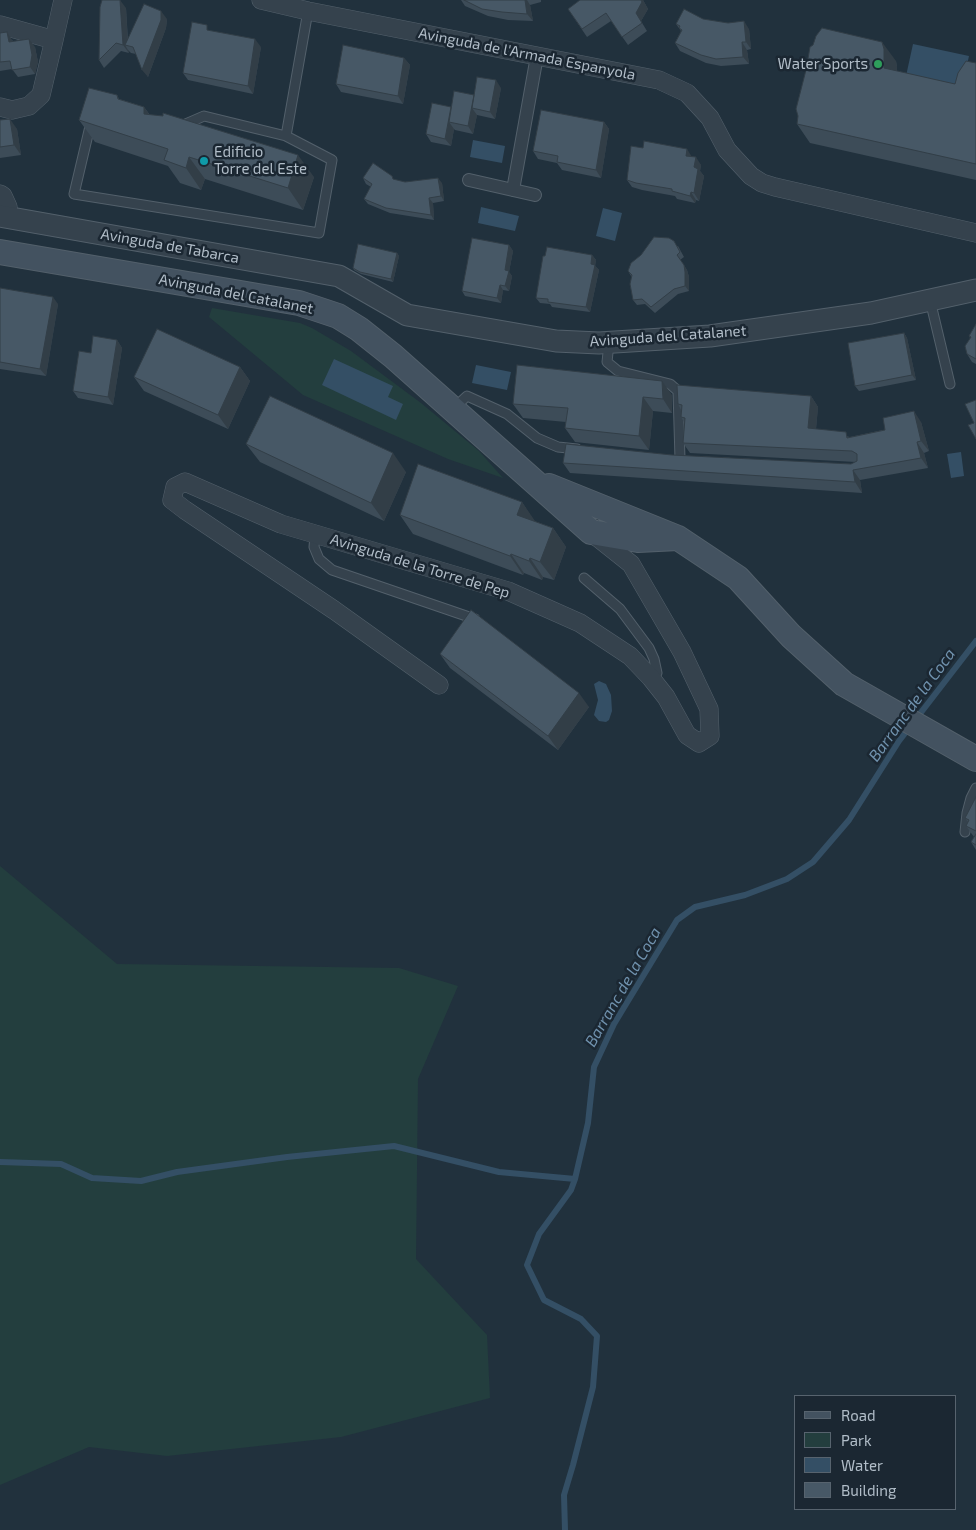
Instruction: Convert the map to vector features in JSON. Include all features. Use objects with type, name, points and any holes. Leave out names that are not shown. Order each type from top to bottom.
[{"type":"main road","name":"Avinguda del Catalanet","points":[[0,252],[299,303],[338,316],[393,356],[591,532]]},
{"type":"main road","name":"Avinguda del Catalanet","points":[[534,480],[678,538],[738,578],[791,636],[844,684],[973,757]]},
{"type":"main road","points":[[591,532],[638,540],[678,538]]},
{"type":"street","points":[[0,107],[12,110],[29,106],[42,95],[63,0]]},
{"type":"street","name":"Avinguda de l'Armada Espanyola","points":[[262,0],[308,11],[659,80],[687,93],[710,118],[727,150],[751,176],[762,183],[775,188],[976,233]]},
{"type":"street","points":[[0,25],[54,40]]},
{"type":"street","points":[[513,190],[537,56]]},
{"type":"street","points":[[469,180],[535,195]]},
{"type":"street","points":[[0,194],[3,196],[8,207],[4,217]]},
{"type":"street","name":"Avinguda de Tabarca","points":[[4,217],[339,276]]},
{"type":"street","name":"Avinguda del Catalanet","points":[[339,276],[406,315],[556,341],[604,343],[710,336],[871,313],[976,290]]},
{"type":"street","name":"Avinguda de la Torre de Pep","points":[[440,685],[334,610],[185,510],[172,500],[175,487],[185,482],[281,524],[508,591],[580,622],[630,656],[666,697],[687,735],[699,743],[710,736],[709,709],[678,644],[631,564],[591,532]]},
{"type":"lane","points":[[286,136],[308,11]]},
{"type":"lane","points":[[94,111],[74,194],[319,232],[332,160],[286,136],[204,116],[183,126],[174,124]]},
{"type":"lane","points":[[930,300],[950,384]]},
{"type":"lane","points":[[604,343],[607,362],[618,371],[670,384],[678,391],[675,458],[690,459]]},
{"type":"lane","points":[[454,409],[466,396],[507,414],[537,438],[558,447],[586,450]]},
{"type":"lane","points":[[316,535],[314,547],[319,559],[332,570],[474,619]]},
{"type":"lane","points":[[584,578],[620,609],[649,648],[657,673],[651,678]]},
{"type":"lane","points":[[965,832],[969,806],[976,788]]},
{"type":"green space","points":[[212,308],[300,323],[312,328],[351,351],[421,403],[479,451],[503,478],[448,459],[303,395],[209,317]]},
{"type":"green space","points":[[0,866],[117,964],[399,968],[458,986],[418,1079],[416,1259],[487,1335],[490,1398],[341,1437],[167,1456],[89,1447],[0,1485]]},
{"type":"water","points":[[913,44],[969,56],[962,88],[906,76]]},
{"type":"water","points":[[473,140],[505,146],[502,163],[470,157]]},
{"type":"water","points":[[481,207],[519,216],[515,231],[478,223]]},
{"type":"water","points":[[603,208],[622,213],[615,241],[596,236]]},
{"type":"water","points":[[334,359],[393,386],[388,397],[403,404],[396,420],[322,385]]},
{"type":"water","points":[[476,365],[511,372],[507,390],[472,383]]},
{"type":"water","points":[[961,452],[964,476],[951,478],[947,454]]},
{"type":"water","points":[[599,681],[606,684],[611,695],[612,711],[609,720],[606,722],[599,721],[594,715],[598,700],[594,684]]},
{"type":"building","points":[[102,0],[120,0],[123,45],[116,43],[99,60],[100,7]]},
{"type":"building","points":[[464,0],[525,0],[527,14],[482,9]]},
{"type":"building","points":[[580,0],[641,0],[642,2],[636,13],[642,23],[622,37],[606,13],[582,29],[568,9]]},
{"type":"building","points":[[144,4],[161,11],[161,20],[142,70],[133,47],[125,45]]},
{"type":"building","points":[[684,9],[703,19],[728,23],[744,21],[746,42],[742,42],[743,57],[716,59],[701,55],[675,43],[682,30],[676,24]]},
{"type":"building","points":[[192,22],[207,25],[207,30],[255,39],[248,86],[183,73]]},
{"type":"building","points":[[822,28],[882,42],[884,68],[955,84],[958,73],[966,61],[976,63],[976,164],[797,124],[798,116],[796,109],[810,47]]},
{"type":"building","points":[[7,32],[9,42],[29,39],[32,55],[30,67],[12,70],[10,61],[0,62],[0,33]]},
{"type":"building","points":[[343,45],[404,58],[398,96],[336,84]]},
{"type":"building","points":[[477,77],[496,80],[490,112],[472,108]]},
{"type":"building","points":[[89,88],[117,95],[118,99],[144,107],[144,114],[163,116],[163,113],[298,155],[288,188],[189,157],[186,168],[164,160],[168,149],[79,120]]},
{"type":"building","points":[[454,91],[474,95],[468,126],[449,122]]},
{"type":"building","points":[[432,103],[451,107],[445,139],[426,134]]},
{"type":"building","points":[[541,110],[604,122],[596,170],[557,162],[558,156],[533,151]]},
{"type":"building","points":[[10,119],[14,145],[0,147],[0,120]]},
{"type":"building","points":[[644,141],[687,149],[686,156],[696,157],[694,167],[698,169],[694,193],[691,192],[690,196],[672,191],[672,189],[627,180],[631,146],[643,148]]},
{"type":"building","points":[[373,163],[392,176],[393,179],[405,182],[438,178],[441,196],[429,198],[431,215],[386,208],[364,199],[372,184],[363,178]]},
{"type":"building","points":[[654,237],[669,238],[674,241],[680,252],[677,255],[684,265],[685,286],[674,289],[651,307],[642,299],[633,300],[630,284],[632,275],[628,271],[631,263],[641,255]]},
{"type":"building","points":[[472,238],[509,245],[505,270],[509,271],[505,286],[500,285],[497,298],[462,291]]},
{"type":"building","points":[[358,244],[397,253],[391,279],[360,272],[353,268]]},
{"type":"building","points":[[547,247],[592,255],[591,264],[595,265],[586,307],[548,302],[548,299],[536,298],[543,256],[545,256]]},
{"type":"building","points":[[0,288],[53,297],[40,369],[0,362]]},
{"type":"building","points":[[976,324],[976,359],[967,354],[965,346]]},
{"type":"building","points":[[157,329],[240,367],[218,415],[134,377]]},
{"type":"building","points":[[904,333],[912,375],[855,386],[848,343]]},
{"type":"building","points":[[93,336],[117,340],[108,397],[73,391],[79,351],[91,353]]},
{"type":"building","points":[[517,365],[662,381],[663,399],[643,397],[639,436],[565,428],[568,408],[513,404]]},
{"type":"building","points":[[677,385],[811,396],[808,428],[846,432],[847,438],[885,430],[883,418],[914,411],[921,441],[917,442],[921,458],[853,470],[855,482],[563,463],[566,444],[672,455],[851,464],[857,461],[857,454],[852,451],[683,443],[685,418],[681,417],[682,405],[678,404]]},
{"type":"building","points":[[270,396],[393,453],[371,503],[246,444]]},
{"type":"building","points":[[976,400],[976,439],[968,425],[974,423],[965,404]]},
{"type":"building","points":[[418,464],[522,502],[517,515],[553,528],[540,562],[530,558],[529,561],[511,554],[510,556],[400,515]]},
{"type":"building","points":[[471,610],[579,693],[548,736],[440,654]]},
{"type":"building","points":[[976,797],[976,831],[966,826],[969,820],[965,818]]},
{"type":"building","points":[[976,834],[976,845],[971,842]]},
{"type":"waterway","name":"Barranc de la Coca","points":[[565,1530],[564,1495],[593,1387],[597,1336],[581,1319],[544,1300],[527,1265],[539,1234],[571,1190],[575,1179],[588,1123],[594,1067],[614,1024],[677,920],[695,907],[745,895],[787,879],[813,862],[849,820],[899,741],[976,641]]},
{"type":"waterway","points":[[0,1162],[61,1164],[92,1178],[141,1181],[177,1172],[287,1157],[394,1146],[499,1172],[575,1179]]},
{"type":"place","name":"Water Sports","points":[[878,64]]},
{"type":"place","name":"Edificio Torre del Este","points":[[204,161]]}]
